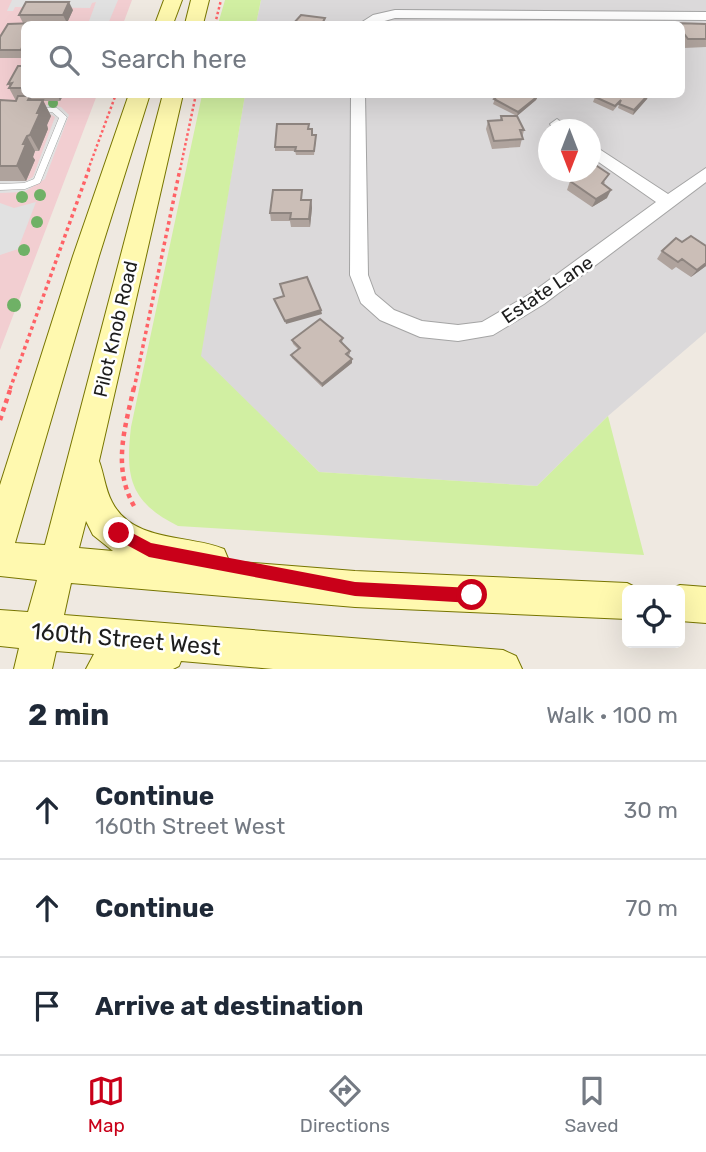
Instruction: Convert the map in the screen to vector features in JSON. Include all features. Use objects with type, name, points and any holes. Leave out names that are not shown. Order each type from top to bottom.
[{"type":"main road","points":[[165,21],[173,0]]},
{"type":"main road","points":[[195,21],[200,0]]},
{"type":"main road","points":[[0,539],[139,98]]},
{"type":"main road","name":"Pilot Knob Road","points":[[42,631],[172,98]]},
{"type":"main road","points":[[0,477],[59,345]]},
{"type":"main road","points":[[84,462],[90,489],[106,525],[149,550],[355,589]]},
{"type":"main road","points":[[0,559],[355,589],[622,601]]},
{"type":"main road","points":[[685,603],[706,604]]},
{"type":"main road","name":"160th Street West","points":[[0,628],[503,669]]},
{"type":"main road","points":[[33,669],[42,631]]},
{"type":"main road","points":[[105,669],[123,660],[205,646]]},
{"type":"street","points":[[554,0],[560,15]]},
{"type":"street","points":[[371,21],[395,15],[706,16]]},
{"type":"street","name":"Estate Lane","points":[[358,98],[359,275],[368,298],[387,315],[419,329],[458,333],[486,329],[537,299],[706,174]]},
{"type":"street","points":[[601,156],[668,202]]},
{"type":"lane","points":[[0,187],[25,186],[37,181],[62,122],[60,113],[54,110],[22,110]]},
{"type":"path","points":[[216,21],[221,0]]},
{"type":"path","points":[[0,419],[37,309],[115,98]]},
{"type":"path","points":[[134,506],[124,490],[120,467],[122,444],[195,98]]},
{"type":"shaded area","points":[[0,0],[132,0],[124,21],[21,21],[21,98],[96,98],[0,350]]},
{"type":"shaded area","points":[[12,0],[118,0],[109,21],[89,21],[96,2],[92,3],[90,8],[15,7],[13,11],[7,11]]},
{"type":"shaded area","points":[[261,0],[706,0],[706,332],[608,416],[537,486],[319,472],[200,356],[244,98],[685,98],[685,21],[257,21]]},
{"type":"shaded area","points":[[3,105],[51,105],[61,107],[69,115],[45,179],[24,192],[0,193],[0,181],[26,181],[33,177],[55,117],[50,114],[0,113]]},
{"type":"shaded area","points":[[36,202],[18,249],[0,255],[0,203],[14,208]]},
{"type":"green space","points":[[225,0],[261,0],[257,21],[219,21]]},
{"type":"green space","points":[[201,98],[244,98],[201,356],[319,472],[537,486],[608,416],[644,555],[178,526],[150,507],[134,486],[129,460],[131,427]]},
{"type":"building","points":[[26,2],[69,2],[63,15],[19,15]]},
{"type":"building","points":[[301,15],[325,18],[324,21],[296,21]]},
{"type":"building","points":[[685,23],[706,24],[706,39],[688,39],[685,35]]},
{"type":"building","points":[[8,24],[21,24],[21,50],[0,50],[0,37]]},
{"type":"building","points":[[18,66],[21,66],[21,88],[9,88],[12,83],[8,84]]},
{"type":"building","points":[[18,96],[29,98],[28,100],[43,100],[30,135],[23,144],[26,144],[17,166],[0,166],[0,100],[16,101]]},
{"type":"building","points":[[495,98],[536,98],[518,112]]},
{"type":"building","points":[[597,98],[645,98],[634,110],[619,104],[621,100],[615,106]]},
{"type":"building","points":[[501,116],[517,116],[524,130],[520,130],[523,139],[494,141],[488,121],[502,120]]},
{"type":"building","points":[[277,124],[309,124],[308,129],[312,129],[312,135],[316,135],[314,151],[295,151],[296,147],[275,147]]},
{"type":"building","points":[[601,169],[609,174],[602,183],[611,190],[596,199],[571,182],[601,182]]},
{"type":"building","points":[[273,190],[302,190],[301,200],[311,200],[309,219],[290,219],[291,213],[270,213]]},
{"type":"building","points":[[691,236],[706,246],[706,263],[697,270],[682,259],[678,262],[662,251],[676,238],[682,242]]},
{"type":"building","points":[[307,277],[321,310],[285,321],[274,299],[284,296],[280,284]]},
{"type":"building","points":[[320,319],[343,338],[340,341],[350,351],[346,354],[352,359],[322,384],[291,355],[300,348],[292,340]]},
{"type":"route","points":[[119,533],[149,550],[355,589],[472,595]]}]
